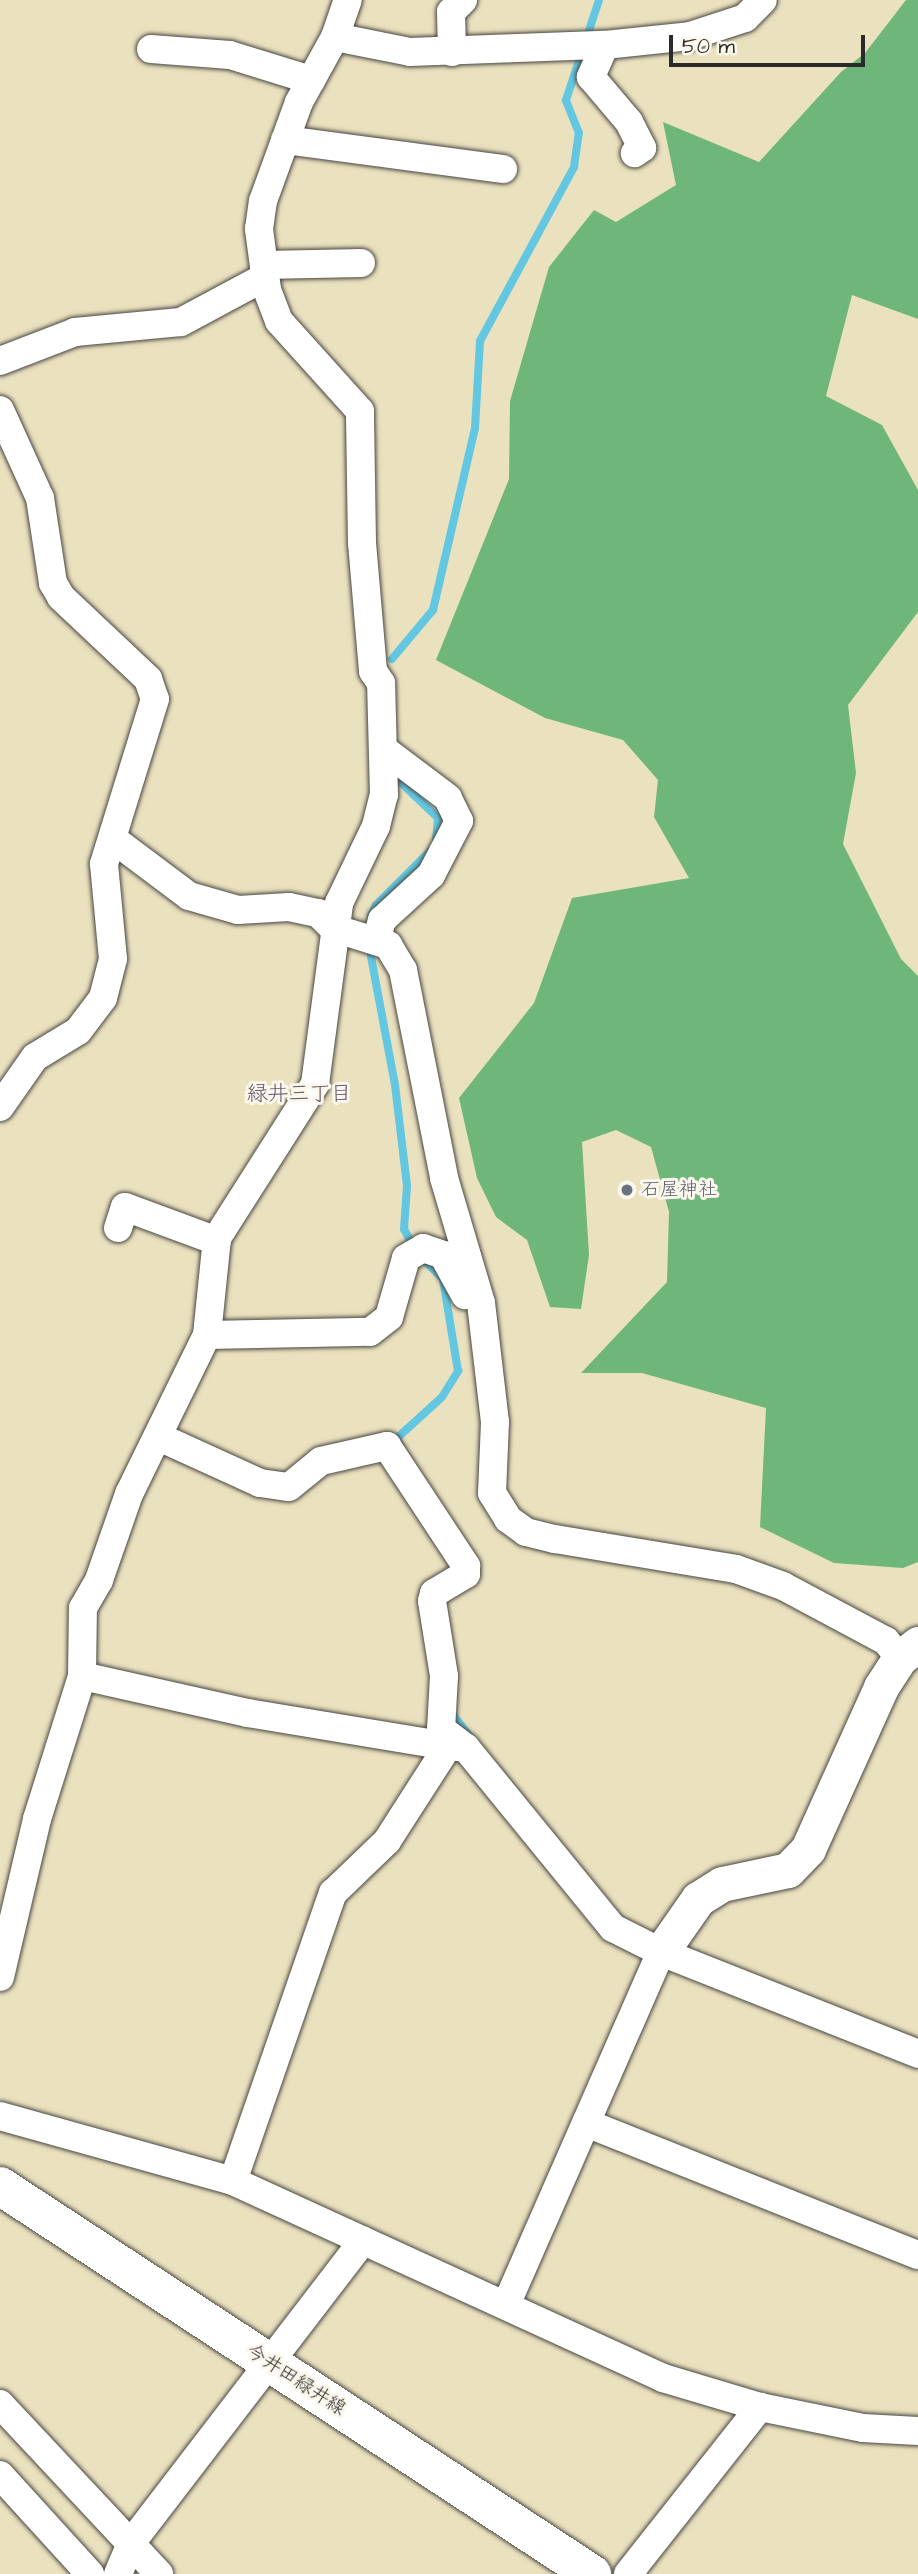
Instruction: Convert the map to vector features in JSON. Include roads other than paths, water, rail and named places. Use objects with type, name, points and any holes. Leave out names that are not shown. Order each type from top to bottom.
[{"type":"main road","name":"今井田緑井線","points":[[0,2186],[592,2574]]},
{"type":"street","points":[[0,1977],[37,1819],[82,1676],[83,1608],[99,1580],[129,1494],[207,1335],[217,1241],[315,1084],[338,903],[376,826],[384,795],[381,683],[373,671],[362,543],[360,411],[279,321],[264,271],[260,215],[285,140],[311,80],[335,37],[348,0]]},
{"type":"street","points":[[452,52],[451,12],[463,0]]},
{"type":"street","points":[[335,37],[410,52],[605,45],[690,36],[745,18],[763,0]]},
{"type":"street","points":[[605,45],[591,77],[629,122],[642,148],[635,153]]},
{"type":"street","points":[[151,49],[230,55],[311,80]]},
{"type":"street","points":[[285,140],[503,169]]},
{"type":"street","points":[[0,361],[75,332],[181,322],[264,271],[360,263]]},
{"type":"street","points":[[0,410],[40,498],[57,590],[154,686],[155,699],[104,864],[113,959],[103,998],[78,1031],[35,1056],[0,1107]]},
{"type":"street","points":[[376,941],[382,920],[431,876],[459,821],[448,798],[383,750]]},
{"type":"street","points":[[113,839],[189,896],[238,909],[289,907],[318,913],[333,928],[388,945],[403,970],[417,1057],[444,1178],[481,1303],[495,1422],[492,1493],[508,1519],[526,1532],[736,1569],[783,1586],[909,1651],[881,1687],[808,1849],[788,1870],[723,1884],[698,1899],[661,1952],[506,2305]]},
{"type":"street","points":[[118,1228],[125,1208],[217,1241]]},
{"type":"street","points":[[207,1335],[370,1332],[389,1317],[406,1258],[423,1248],[443,1255],[459,1277],[489,1362]]},
{"type":"street","points":[[159,1437],[260,1483],[289,1488],[321,1461],[387,1446],[466,1566],[466,1574],[434,1592],[432,1601],[444,1676],[441,1729],[613,1928],[661,1952],[918,2054]]},
{"type":"street","points":[[82,1676],[248,1713],[457,1747]]},
{"type":"street","points":[[233,2181],[333,1893],[387,1841],[457,1747]]},
{"type":"street","points":[[0,2116],[233,2181],[663,2378],[760,2407],[863,2428],[918,2431]]},
{"type":"street","points":[[586,2123],[918,2255]]},
{"type":"street","points":[[118,2574],[131,2543],[363,2241]]},
{"type":"street","points":[[0,2404],[159,2574]]},
{"type":"street","points":[[628,2574],[760,2407]]},
{"type":"street","points":[[0,2475],[90,2574]]},
{"type":"waterway","points":[[392,659],[433,610],[475,428],[480,341],[574,167],[579,133],[566,100],[599,0]]},
{"type":"waterway","points":[[395,777],[438,818],[436,840]]},
{"type":"waterway","points":[[371,916],[376,905],[430,851]]},
{"type":"waterway","points":[[369,946],[395,1085],[407,1186],[404,1229],[414,1248]]},
{"type":"waterway","points":[[400,1445],[396,1439],[442,1397],[458,1371],[443,1279],[425,1261]]},
{"type":"waterway","points":[[450,1711],[468,1734]]},
{"type":"place","name":"石屋神社","points":[[627,1190]]},
{"type":"district","name":"緑井三丁目","points":[[299,1094]]}]
